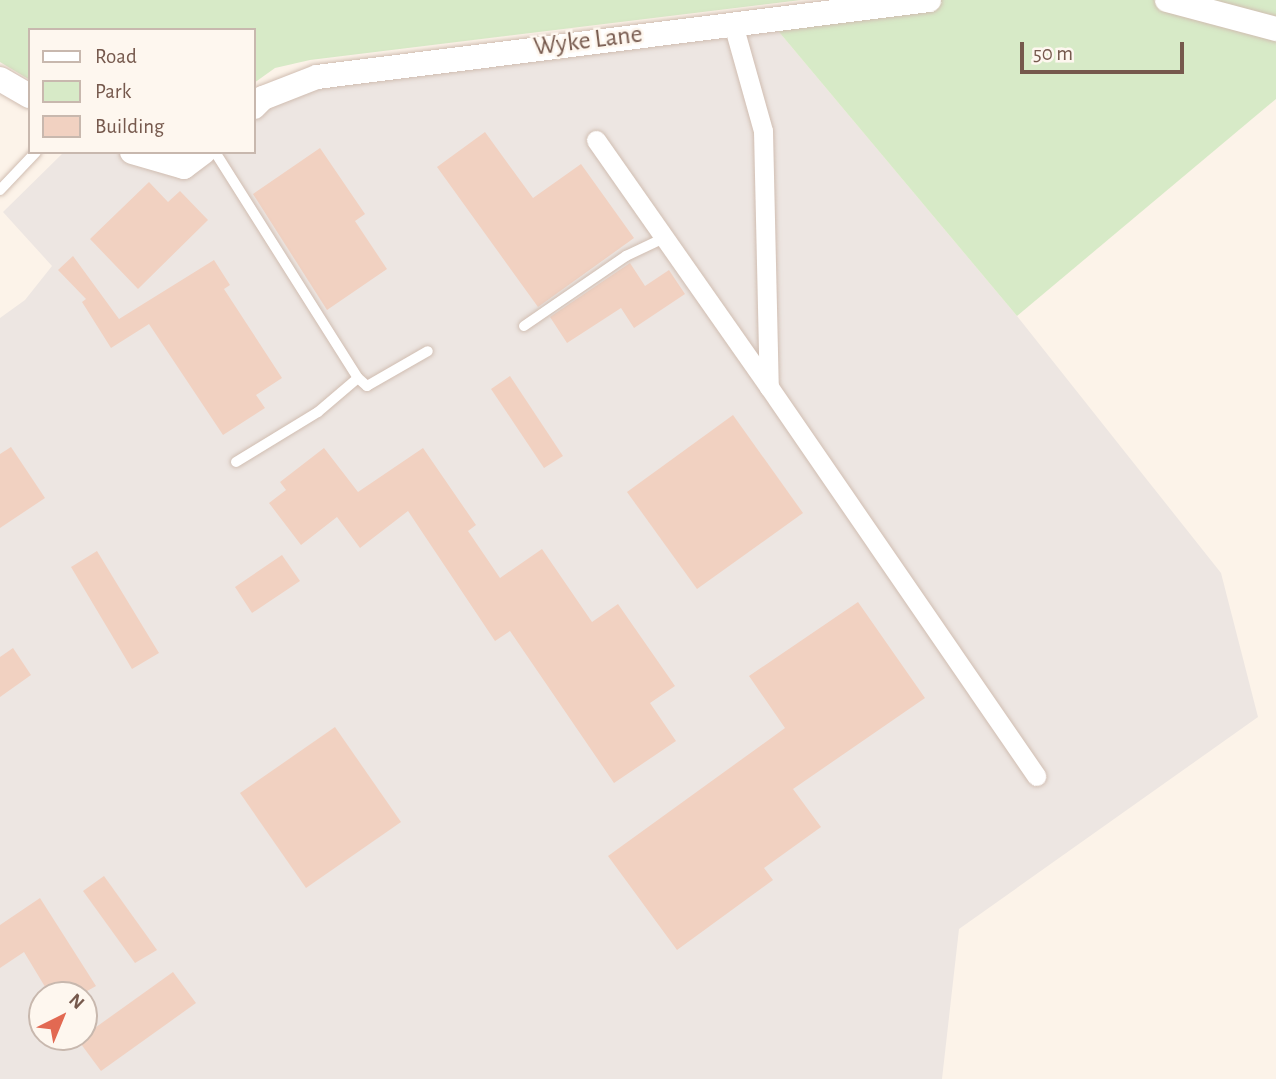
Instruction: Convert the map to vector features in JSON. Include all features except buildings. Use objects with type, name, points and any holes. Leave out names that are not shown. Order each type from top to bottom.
[{"type":"street","name":"Wyke Lane","points":[[256,105],[264,98],[317,77],[929,0]]},
{"type":"street","points":[[1167,0],[1276,29]]},
{"type":"street","points":[[733,24],[764,131],[769,387]]},
{"type":"street","points":[[0,79],[28,95]]},
{"type":"street","points":[[596,140],[1037,776]]},
{"type":"street","points":[[139,154],[184,167],[201,154]]},
{"type":"lane","points":[[0,190],[34,154]]},
{"type":"lane","points":[[216,154],[358,379],[367,386],[428,351]]},
{"type":"lane","points":[[524,326],[626,256],[664,238]]},
{"type":"lane","points":[[236,462],[318,412],[358,379]]},
{"type":"shaded area","points":[[769,20],[1017,316],[1221,573],[1258,717],[959,929],[942,1079],[0,1079],[0,318],[25,300],[52,266],[3,212],[62,154],[139,154],[184,167],[201,154],[256,154],[256,106],[317,77]]},
{"type":"green space","points":[[0,0],[801,0],[310,60],[275,68],[256,82],[256,28],[28,28],[28,79],[0,62]]},
{"type":"green space","points":[[929,0],[1276,0],[1276,99],[1017,316],[769,20]]}]
